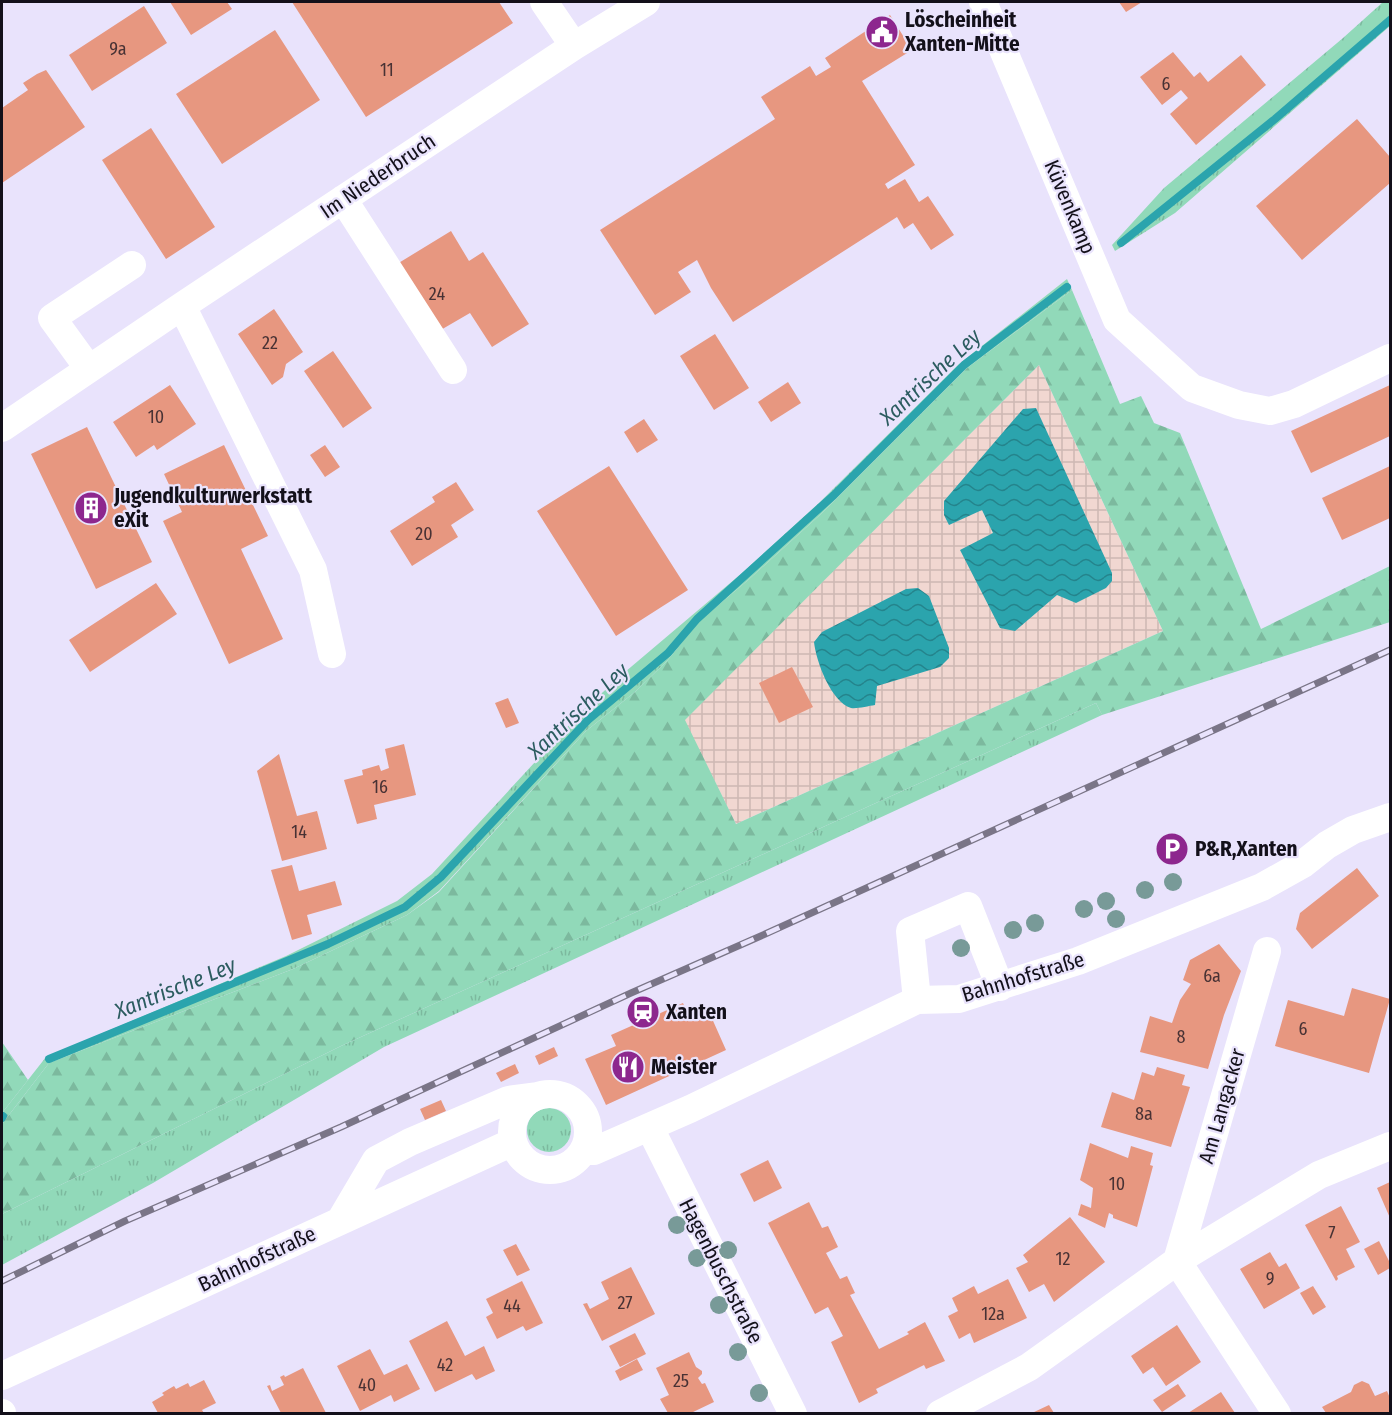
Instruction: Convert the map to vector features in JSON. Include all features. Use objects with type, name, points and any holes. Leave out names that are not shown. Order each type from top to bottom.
[{"type":"street","points":[[544,2],[574,46]]},
{"type":"street","name":"Im Niederbruch","points":[[2,428],[574,46],[646,2]]},
{"type":"street","name":"Küvenkamp","points":[[983,2],[1118,320],[1192,387],[1239,405],[1270,411],[1294,404],[1390,358]]},
{"type":"street","points":[[343,200],[453,370]]},
{"type":"street","points":[[89,369],[52,318],[132,265]]},
{"type":"street","points":[[182,306],[313,570],[332,654]]},
{"type":"street","name":"Bahnhofstraße","points":[[2,1376],[513,1142],[520,1155],[532,1165],[546,1170],[561,1169],[575,1161],[584,1150],[594,1151],[650,1128],[917,1000],[959,999],[1078,961],[1262,887],[1303,864],[1327,845],[1353,830],[1390,817]]},
{"type":"street","points":[[917,1000],[910,931],[968,906],[1000,987]]},
{"type":"street","name":"Am Langacker","points":[[1177,1261],[1267,951]]},
{"type":"street","points":[[340,1221],[376,1160],[410,1142],[508,1100],[550,1094],[563,1096],[574,1102],[583,1112],[588,1124],[588,1137],[584,1150]]},
{"type":"street","points":[[513,1142],[516,1114],[525,1103],[537,1096]]},
{"type":"street","name":"Hagenbuschstraße","points":[[650,1128],[793,1413]]},
{"type":"street","points":[[940,1413],[1029,1366],[1177,1261],[1319,1174],[1390,1146]]},
{"type":"street","points":[[1177,1261],[1277,1413]]},
{"type":"shaded area","points":[[1039,365],[1163,631],[736,824],[684,720]]},
{"type":"green space","points":[[1383,2],[1390,2],[1390,26],[1175,213],[1115,251],[1112,245],[1164,188]]},
{"type":"green space","points":[[1067,279],[1072,290],[967,368],[821,514],[699,621],[667,661],[635,692],[586,731],[439,891],[407,915],[293,969],[49,1063],[2,1124],[2,1113],[46,1057],[286,956],[397,901],[432,874],[581,712],[742,573],[820,502],[959,364]]},
{"type":"green space","points":[[1072,290],[1120,404],[1141,396],[1154,423],[1180,433],[1261,629],[1390,566],[1390,622],[1102,715],[1096,703],[341,1046],[2,1214],[2,1124],[49,1063],[293,969],[407,915],[439,892],[586,731],[635,692],[667,661],[699,621],[821,514],[967,368]],"holes":[[[1039,365],[1163,631],[736,824],[685,720]]]},
{"type":"green space","points":[[1096,703],[1102,715],[384,1047],[153,1183],[2,1265],[2,1214],[341,1046]]},
{"type":"green space","points":[[2,1042],[28,1080],[2,1113]]},
{"type":"green space","points":[[549,1108],[564,1115],[571,1130],[564,1145],[549,1152],[534,1145],[527,1130],[534,1115]]},
{"type":"water","points":[[1036,408],[1112,573],[1112,581],[1106,588],[1076,603],[1057,595],[1015,631],[1000,628],[960,550],[993,533],[982,510],[949,525],[944,515],[944,501],[1023,409]]},
{"type":"water","points":[[918,588],[929,596],[949,648],[949,658],[940,667],[877,686],[875,705],[851,708],[844,704],[837,698],[826,680],[814,642],[822,632],[906,589]]},
{"type":"building","points":[[170,2],[227,2],[232,9],[191,35]]},
{"type":"building","points":[[292,2],[499,2],[513,23],[366,117]]},
{"type":"building","points":[[1119,2],[1142,2],[1126,12]]},
{"type":"building","points":[[144,6],[167,43],[92,91],[69,55]]},
{"type":"building","points":[[890,15],[912,50],[862,81],[915,165],[885,184],[888,189],[905,179],[919,202],[928,196],[954,235],[931,250],[913,223],[904,229],[897,217],[733,322],[711,288],[697,260],[678,272],[691,292],[655,315],[600,230],[775,119],[761,97],[810,66],[816,76],[831,67],[825,58]]},
{"type":"building","points":[[275,30],[320,100],[222,164],[176,94]]},
{"type":"building","points":[[1173,52],[1194,77],[1200,72],[1208,82],[1241,55],[1266,85],[1196,145],[1170,114],[1188,98],[1181,90],[1162,105],[1140,77]]},
{"type":"building","points":[[46,70],[85,127],[2,183],[2,108],[28,90],[23,83]]},
{"type":"building","points":[[1357,119],[1390,157],[1390,183],[1302,260],[1256,206]]},
{"type":"building","points":[[151,128],[215,227],[166,259],[102,160]]},
{"type":"building","points":[[451,231],[469,261],[483,252],[529,324],[492,347],[470,313],[439,331],[397,264]]},
{"type":"building","points":[[274,309],[303,352],[286,364],[283,377],[272,385],[238,334]]},
{"type":"building","points":[[715,334],[749,388],[714,410],[680,356]]},
{"type":"building","points":[[333,351],[372,408],[343,428],[304,371]]},
{"type":"building","points":[[788,382],[801,403],[771,422],[758,402]]},
{"type":"building","points":[[170,385],[196,424],[157,450],[154,445],[136,457],[113,422]]},
{"type":"building","points":[[1390,385],[1390,436],[1311,473],[1291,431]]},
{"type":"building","points":[[644,419],[658,440],[637,453],[624,432]]},
{"type":"building","name":"Jugendkulturwerkstatt eXit","points":[[87,427],[152,562],[96,589],[31,454]]},
{"type":"building","points":[[224,445],[268,536],[241,549],[283,639],[229,664],[163,521],[182,512],[164,474]]},
{"type":"building","points":[[325,445],[340,467],[325,477],[310,455]]},
{"type":"building","points":[[609,466],[688,590],[616,636],[537,511]]},
{"type":"building","points":[[1390,466],[1390,518],[1342,540],[1322,498]]},
{"type":"building","points":[[456,482],[474,510],[451,525],[458,537],[412,566],[390,531],[435,502],[432,497]]},
{"type":"building","points":[[156,583],[177,614],[90,672],[69,640]]},
{"type":"building","points":[[792,667],[813,707],[779,723],[759,683]]},
{"type":"building","points":[[508,698],[519,723],[506,728],[495,703]]},
{"type":"building","points":[[404,744],[416,795],[374,805],[377,819],[357,824],[344,780],[363,775],[362,770],[379,765],[381,771],[389,768],[385,749]]},
{"type":"building","points":[[279,754],[297,816],[317,811],[327,849],[282,861],[257,771]]},
{"type":"building","points":[[292,865],[299,891],[335,881],[342,905],[307,915],[312,934],[292,940],[271,870]]},
{"type":"building","points":[[1357,868],[1379,896],[1312,949],[1296,929],[1300,913]]},
{"type":"building","points":[[1219,944],[1241,971],[1224,1015],[1208,1069],[1140,1052],[1150,1016],[1172,1023],[1180,1000],[1191,984],[1183,980],[1190,960]]},
{"type":"building","points":[[1352,988],[1390,999],[1369,1073],[1275,1046],[1288,1000],[1344,1016]]},
{"type":"building","points":[[683,1003],[687,1013],[706,1005],[726,1050],[606,1105],[585,1059],[616,1046],[611,1035]]},
{"type":"building","points":[[554,1047],[558,1056],[539,1065],[535,1056]]},
{"type":"building","points":[[515,1064],[519,1073],[501,1082],[496,1073]]},
{"type":"building","points":[[1157,1067],[1185,1075],[1182,1085],[1190,1087],[1171,1147],[1101,1127],[1112,1092],[1134,1100],[1142,1072],[1154,1076]]},
{"type":"building","points":[[441,1100],[446,1111],[425,1120],[420,1109]]},
{"type":"building","points":[[1090,1143],[1128,1158],[1131,1146],[1153,1153],[1150,1165],[1153,1166],[1137,1227],[1113,1218],[1113,1215],[1109,1213],[1105,1228],[1078,1215],[1081,1204],[1091,1208],[1093,1188],[1080,1180]]},
{"type":"building","points":[[768,1160],[782,1188],[754,1202],[740,1174]]},
{"type":"building","points":[[1390,1182],[1390,1218],[1377,1188]]},
{"type":"building","points":[[809,1202],[822,1228],[828,1226],[838,1247],[826,1253],[840,1279],[847,1276],[855,1293],[850,1295],[879,1349],[909,1334],[907,1332],[925,1322],[945,1361],[926,1369],[924,1365],[876,1389],[878,1393],[859,1403],[831,1342],[843,1336],[828,1307],[815,1314],[768,1223]]},
{"type":"building","points":[[1341,1206],[1360,1242],[1346,1249],[1355,1267],[1337,1276],[1336,1281],[1305,1225]]},
{"type":"building","points":[[1070,1217],[1105,1262],[1054,1302],[1044,1284],[1029,1292],[1016,1268],[1028,1262],[1023,1255]]},
{"type":"building","points":[[1379,1241],[1390,1263],[1390,1268],[1378,1275],[1364,1249]]},
{"type":"building","points":[[516,1244],[530,1270],[517,1276],[503,1250]]},
{"type":"building","points":[[1270,1252],[1279,1267],[1286,1263],[1300,1288],[1264,1309],[1240,1269]]},
{"type":"building","points":[[631,1267],[655,1314],[602,1341],[583,1304],[587,1303],[590,1309],[609,1299],[601,1282]]},
{"type":"building","points":[[1008,1279],[1027,1318],[974,1343],[970,1333],[959,1339],[948,1316],[958,1311],[952,1298],[974,1286],[978,1294]]},
{"type":"building","points":[[522,1281],[543,1323],[526,1331],[523,1326],[497,1339],[486,1317],[493,1313],[486,1299]]},
{"type":"building","points":[[1313,1286],[1326,1307],[1313,1315],[1300,1293]]},
{"type":"building","points":[[447,1321],[465,1356],[484,1346],[495,1371],[476,1380],[472,1374],[435,1392],[409,1341]]},
{"type":"building","points":[[1177,1325],[1201,1362],[1166,1386],[1153,1367],[1143,1374],[1131,1356]]},
{"type":"building","points":[[635,1333],[646,1354],[620,1367],[609,1346]]},
{"type":"building","points":[[370,1349],[384,1375],[407,1364],[420,1389],[394,1402],[391,1395],[360,1411],[337,1366]]},
{"type":"building","points":[[689,1352],[696,1367],[702,1371],[698,1378],[702,1384],[705,1383],[714,1402],[691,1413],[668,1413],[660,1399],[669,1395],[656,1368]]},
{"type":"building","points":[[637,1359],[643,1370],[620,1381],[615,1371]]},
{"type":"building","points":[[303,1368],[326,1413],[281,1413],[267,1386],[270,1385],[272,1391],[284,1385],[280,1377],[284,1375],[285,1377]]},
{"type":"building","points":[[204,1380],[216,1403],[202,1410],[204,1413],[158,1413],[152,1402],[164,1395],[162,1393],[174,1386],[176,1389],[188,1383],[190,1387]]},
{"type":"building","points":[[1362,1381],[1369,1384],[1375,1396],[1387,1391],[1390,1398],[1390,1413],[1326,1413],[1322,1407],[1351,1392],[1354,1385]]},
{"type":"building","points":[[1178,1384],[1186,1396],[1162,1412],[1153,1400]]},
{"type":"building","points":[[1221,1392],[1235,1413],[1188,1413]]},
{"type":"building","points":[[1049,1405],[1054,1413],[1032,1413]]},
{"type":"waterway","name":"Xantrische Ley","points":[[1121,243],[1275,119],[1390,20]]},
{"type":"waterway","name":"Xantrische Ley","points":[[49,1059],[328,944],[405,907],[441,877],[588,720],[668,653],[697,619],[834,495],[964,365],[1067,287]]},
{"type":"railway","points":[[2,1281],[125,1221],[341,1127],[631,993],[1390,650]]},
{"type":"place","name":"Löscheinheit Xanten-Mitte","points":[[882,32]]},
{"type":"place","name":"Jugendkulturwerkstatt eXit","points":[[91,508]]},
{"type":"place","name":"P&R,Xanten","points":[[1172,849]]},
{"type":"place","name":"Xanten","points":[[643,1012]]},
{"type":"place","name":"Meister","points":[[628,1067]]}]
